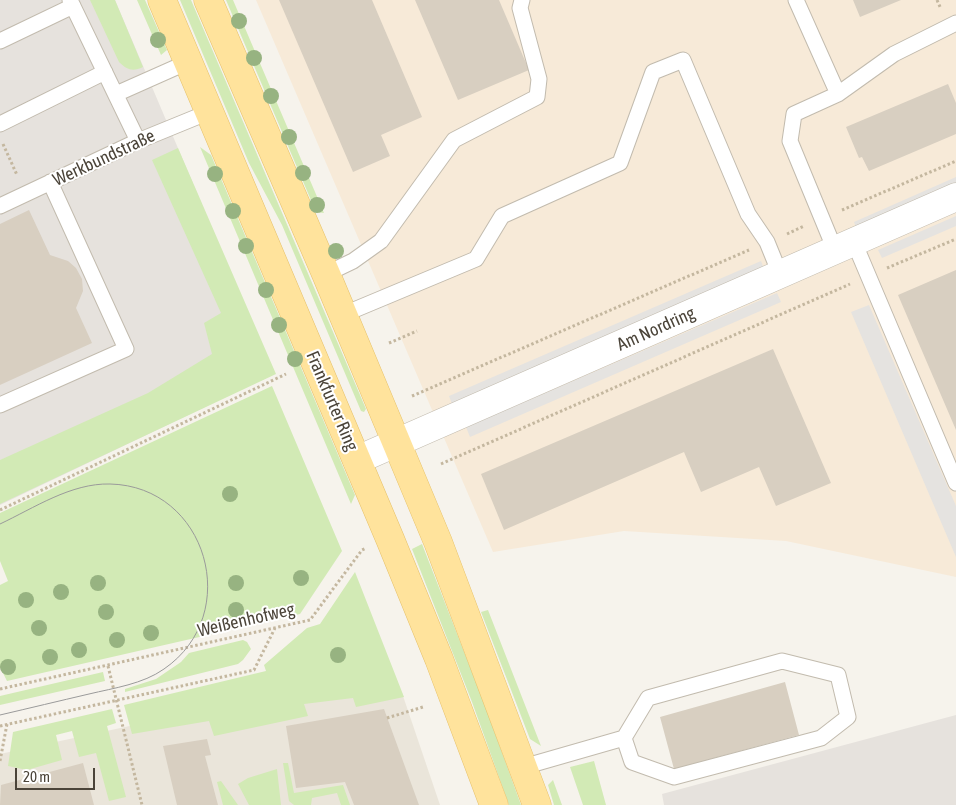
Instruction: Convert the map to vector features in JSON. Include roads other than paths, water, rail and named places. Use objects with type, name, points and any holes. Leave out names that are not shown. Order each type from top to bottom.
[{"type":"main road","name":"Frankfurter Ring","points":[[162,0],[390,539],[439,659],[494,805]]},
{"type":"main road","points":[[208,0],[326,274],[438,542],[537,805]]},
{"type":"street","name":"Am Nordring","points":[[357,460],[956,196]]},
{"type":"lane","points":[[326,274],[353,260],[381,241],[454,140],[537,97],[539,80],[520,8],[522,0]]},
{"type":"lane","points":[[796,0],[838,94]]},
{"type":"lane","points":[[0,41],[71,3],[138,141]]},
{"type":"lane","points":[[956,23],[894,54],[838,94],[794,114],[790,141],[822,219],[868,276],[956,482]]},
{"type":"lane","points":[[342,315],[476,259],[502,216],[620,163],[653,72],[683,60],[748,214],[767,242],[780,274]]},
{"type":"lane","points":[[116,94],[188,62]]},
{"type":"lane","points":[[0,124],[105,72]]},
{"type":"lane","name":"Werkbundstraße","points":[[0,206],[138,141],[209,112]]},
{"type":"lane","points":[[0,405],[126,349],[50,182]]},
{"type":"lane","points":[[523,767],[624,738],[648,698],[782,661],[838,675],[848,717],[821,738],[674,777],[632,762],[624,738]]},
{"type":"tram line","points":[[0,524],[53,498],[81,488],[110,484],[143,490],[171,506],[191,529],[203,557],[208,587],[203,617],[189,645],[164,669],[156,674],[128,685],[0,715]]}]
